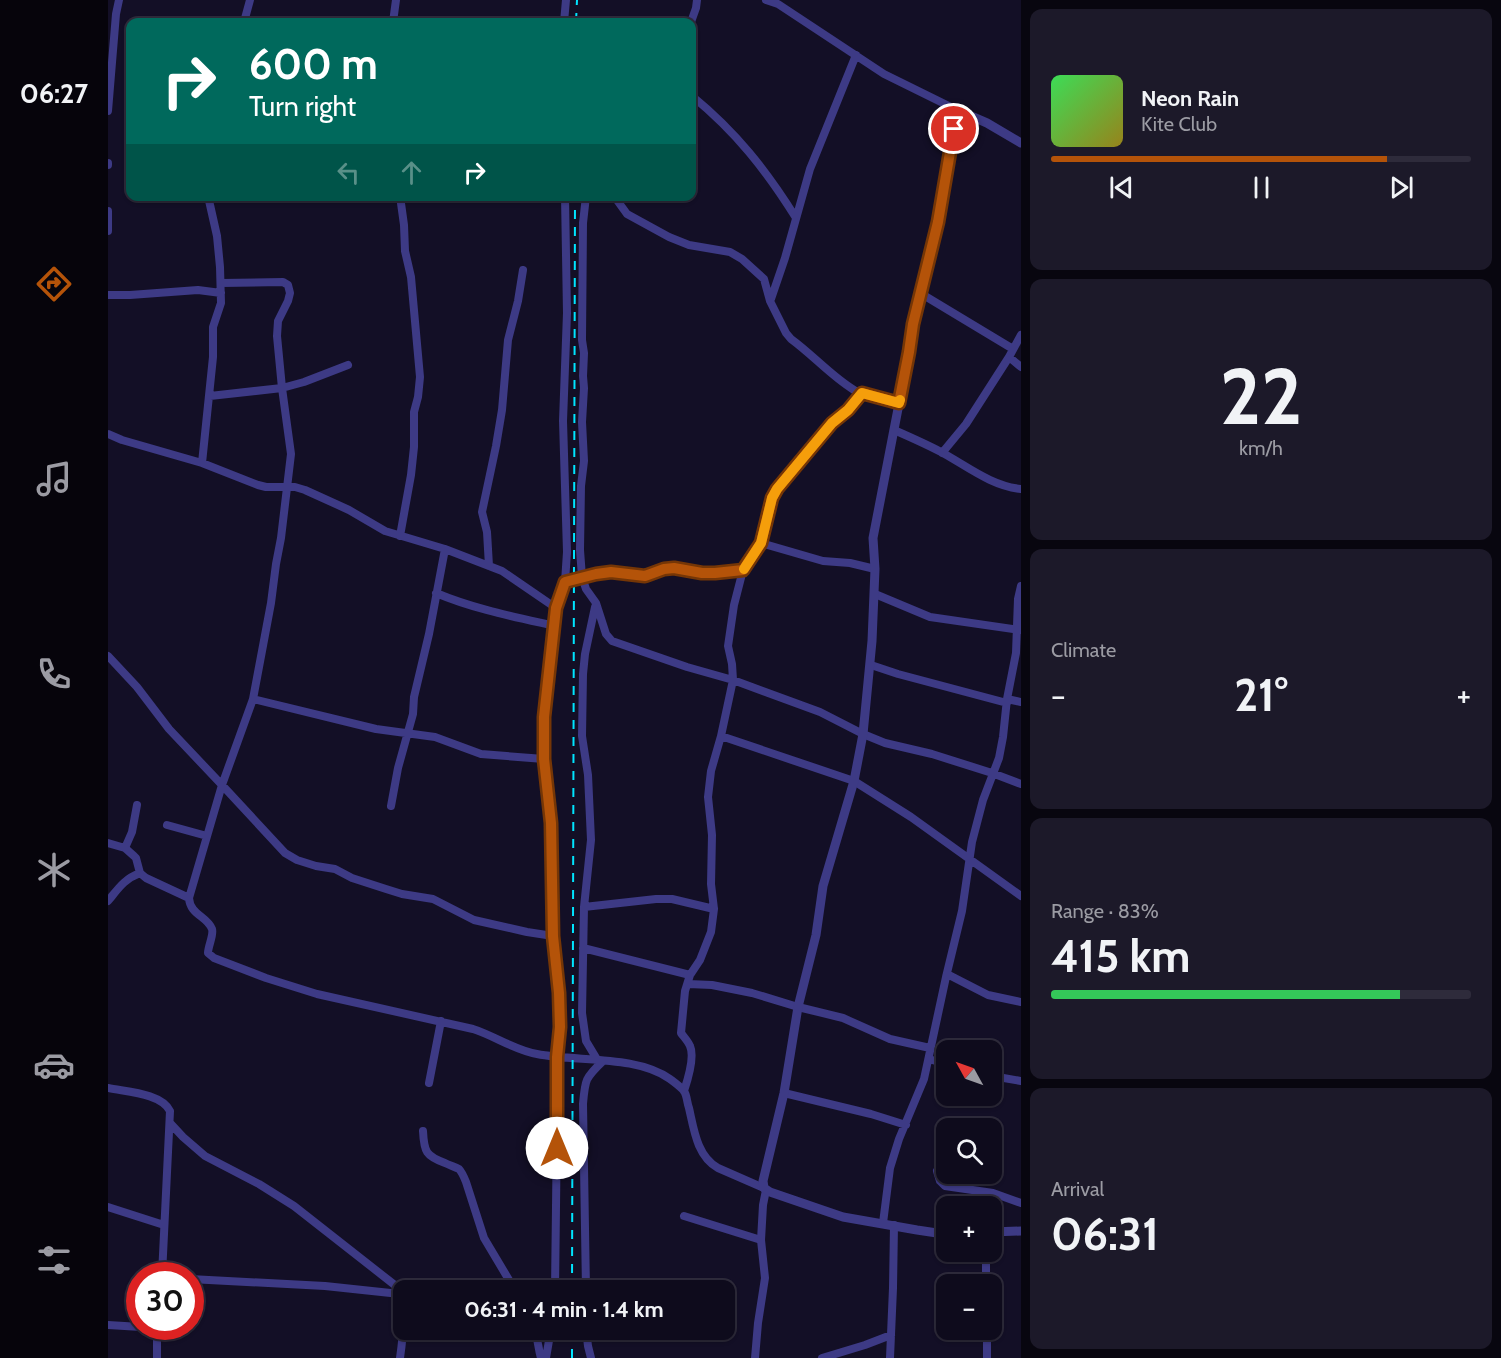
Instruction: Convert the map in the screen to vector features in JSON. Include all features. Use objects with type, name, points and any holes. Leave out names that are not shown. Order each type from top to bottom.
[{"type":"street","points":[[108,111],[119,0]]},
{"type":"street","points":[[245,18],[250,0]]},
{"type":"street","points":[[394,18],[396,0]]},
{"type":"street","points":[[564,18],[566,0]]},
{"type":"street","points":[[692,18],[698,0]]},
{"type":"street","points":[[766,0],[778,4],[884,74],[987,123],[1021,143]]},
{"type":"street","points":[[770,301],[812,163],[856,55]]},
{"type":"street","points":[[696,100],[747,148],[796,218]]},
{"type":"street","points":[[755,1358],[765,1278],[761,1239],[764,1180],[784,1093],[798,1007],[816,935],[823,886],[854,781],[863,734],[871,665],[875,569],[873,538],[913,324],[938,222],[957,110]]},
{"type":"street","points":[[202,463],[210,396],[213,327],[221,303],[217,236],[209,201]]},
{"type":"street","points":[[400,536],[411,474],[414,412],[420,377],[411,277],[405,251],[401,201]]},
{"type":"street","points":[[555,1280],[557,1057],[560,1027],[553,936],[551,823],[544,759],[544,717],[556,608],[565,582],[567,552],[564,421],[567,313],[565,201]]},
{"type":"street","points":[[585,201],[583,223],[582,340],[584,461],[581,486],[580,550],[582,577],[586,590],[596,603],[606,634],[612,641],[687,668],[733,680],[820,712],[885,743],[932,754],[1021,784]]},
{"type":"street","points":[[618,201],[627,214],[669,237],[689,245],[736,254],[764,279],[770,301],[791,339],[838,379],[862,393],[899,403]]},
{"type":"street","points":[[108,211],[108,231]]},
{"type":"street","points":[[489,566],[487,532],[482,512],[502,410],[508,340],[523,270]]},
{"type":"street","points":[[220,283],[283,282],[288,285],[290,293],[278,321],[277,336],[291,454],[268,622],[253,699],[222,785],[189,898],[193,910],[212,929],[213,934],[208,945],[208,953],[214,958],[266,978],[317,994],[473,1029],[536,1054],[638,1065],[670,1078],[684,1091]]},
{"type":"street","points":[[108,295],[198,290],[221,293]]},
{"type":"street","points":[[920,293],[1011,353],[1021,367]]},
{"type":"street","points":[[942,453],[966,424],[1021,335]]},
{"type":"street","points":[[210,396],[282,388],[348,365]]},
{"type":"street","points":[[862,393],[848,410],[832,423],[777,489],[772,498],[761,543],[743,570],[734,605],[728,646],[733,680],[711,771],[708,797],[712,836],[711,884],[714,909],[711,932],[700,960],[690,975],[685,991],[681,1033],[690,1045],[691,1051],[690,1070],[684,1091],[700,1148],[705,1157],[718,1168],[765,1189],[843,1217],[936,1231]]},
{"type":"street","points":[[894,430],[1003,486],[1021,489]]},
{"type":"street","points":[[108,434],[131,443],[202,463],[258,485],[287,486],[305,490],[349,510],[385,531],[445,549],[502,571],[556,608]]},
{"type":"street","points":[[761,543],[823,561],[850,563],[875,569]]},
{"type":"street","points":[[391,806],[398,768],[413,714],[414,697],[445,549]]},
{"type":"street","points":[[565,582],[611,572],[645,576],[674,568],[702,573],[743,570]]},
{"type":"street","points":[[883,1223],[890,1168],[899,1139],[924,1079],[962,911],[972,842],[992,773],[999,758],[1019,630],[1017,599],[1021,586]]},
{"type":"street","points":[[436,593],[516,618],[555,626]]},
{"type":"street","points":[[874,594],[930,617],[1019,630]]},
{"type":"street","points":[[596,603],[583,674],[582,736],[588,775],[591,832],[584,907],[582,1013],[586,1041],[601,1061]]},
{"type":"street","points":[[108,656],[137,687],[169,729],[285,853],[297,860],[335,869],[363,882],[402,894],[433,899],[474,920],[553,936]]},
{"type":"street","points":[[871,665],[921,680],[1007,701],[1021,702]]},
{"type":"street","points":[[253,699],[376,729],[435,737],[481,754],[544,759]]},
{"type":"street","points":[[721,736],[854,781],[911,816],[1021,896]]},
{"type":"street","points":[[125,848],[132,832],[137,804]]},
{"type":"street","points":[[167,825],[207,836]]},
{"type":"street","points":[[108,843],[125,848],[136,858],[140,873],[146,878],[189,898]]},
{"type":"street","points":[[108,901],[123,883],[140,873]]},
{"type":"street","points":[[584,907],[672,899],[714,909]]},
{"type":"street","points":[[583,948],[690,975]]},
{"type":"street","points":[[947,974],[988,995],[1021,1002]]},
{"type":"street","points":[[688,984],[731,988],[843,1018],[890,1039],[930,1048]]},
{"type":"street","points":[[429,1083],[441,1022]]},
{"type":"street","points":[[929,1059],[936,1061]]},
{"type":"street","points":[[586,1280],[584,1085],[586,1079],[601,1061]]},
{"type":"street","points":[[1002,1078],[1021,1081]]},
{"type":"street","points":[[108,1088],[145,1095],[163,1102],[170,1111],[163,1262]]},
{"type":"street","points":[[784,1093],[906,1125]]},
{"type":"street","points":[[170,1123],[205,1156],[259,1184],[294,1206],[393,1283]]},
{"type":"street","points":[[423,1131],[423,1144],[429,1155],[457,1168],[462,1173],[484,1238],[509,1280]]},
{"type":"street","points":[[943,1184],[993,1193],[1021,1203]]},
{"type":"street","points":[[108,1207],[164,1225]]},
{"type":"street","points":[[684,1216],[761,1239]]},
{"type":"street","points":[[890,1358],[894,1225]]},
{"type":"street","points":[[1002,1231],[1020,1228]]},
{"type":"street","points":[[204,1280],[325,1286],[393,1293]]},
{"type":"street","points":[[108,1325],[126,1326]]},
{"type":"street","points":[[822,1358],[865,1346],[891,1335]]},
{"type":"street","points":[[157,1340],[157,1358]]},
{"type":"street","points":[[399,1358],[402,1340]]},
{"type":"street","points":[[537,1340],[541,1358]]},
{"type":"street","points":[[546,1358],[549,1340]]},
{"type":"street","points":[[587,1340],[591,1358]]},
{"type":"street","points":[[987,1340],[987,1358]]},
{"type":"railway","points":[[576,18],[577,0]]},
{"type":"railway","points":[[572,1280],[575,201]]},
{"type":"railway","points":[[572,1340],[572,1358]]},
{"type":"slow traffic","points":[[744,569],[761,543],[769,507],[777,489],[837,417],[848,410],[862,393],[899,403],[900,400]]},
{"type":"route","points":[[557,1148],[559,993],[553,936],[551,823],[544,759],[544,717],[556,608],[565,582],[611,572],[645,576],[674,568],[702,573],[743,570],[761,543],[769,507],[777,489],[837,417],[848,410],[862,393],[899,403],[913,324],[938,222],[954,129]]}]
